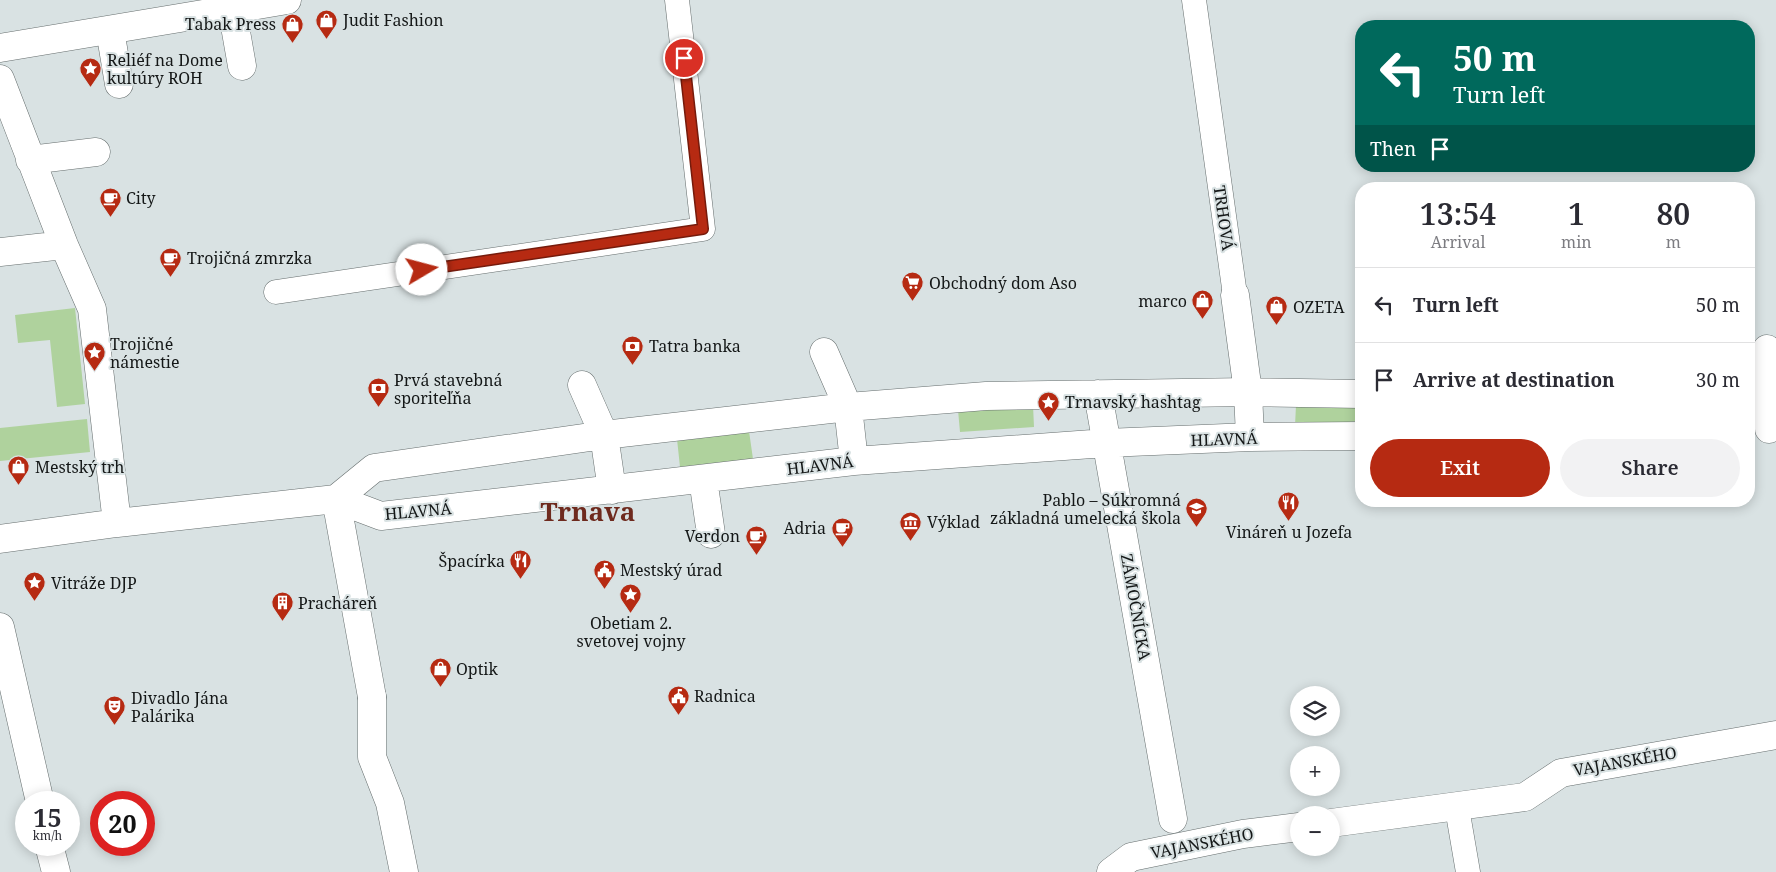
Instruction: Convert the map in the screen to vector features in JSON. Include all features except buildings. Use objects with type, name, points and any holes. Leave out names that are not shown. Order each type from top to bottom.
[{"type":"street","points":[[0,48],[287,0]]},
{"type":"street","points":[[232,9],[242,66]]},
{"type":"street","points":[[115,29],[119,84]]},
{"type":"street","points":[[0,79],[30,160],[92,309],[117,523]]},
{"type":"street","points":[[30,160],[96,152]]},
{"type":"street","points":[[0,252],[64,245]]},
{"type":"street","name":"TRHOVÁ","points":[[1235,295],[1248,392],[1250,437]]},
{"type":"street","points":[[1765,429],[1764,394],[1767,349]]},
{"type":"street","points":[[824,352],[848,407],[854,461]]},
{"type":"street","points":[[582,385],[604,435],[612,490]]},
{"type":"street","points":[[0,539],[117,523],[336,499],[374,468],[604,435],[848,407],[986,396],[1248,392],[1355,394]]},
{"type":"street","name":"ZÁMOČNÍCKA","points":[[1098,394],[1173,819]]},
{"type":"street","name":"HLAVNÁ","points":[[336,499],[381,516],[854,461],[1106,443],[1250,437],[1355,436]]},
{"type":"street","points":[[703,479],[711,534]]},
{"type":"street","points":[[336,499],[372,697],[372,758],[390,803],[404,872]]},
{"type":"street","points":[[0,627],[37,791]]},
{"type":"street","name":"VAJANSKÉHO","points":[[1340,822],[1457,808],[1526,797],[1561,773],[1776,735]]},
{"type":"street","name":"VAJANSKÉHO","points":[[1111,872],[1131,857],[1243,834],[1290,828]]},
{"type":"street","points":[[52,856],[56,872]]},
{"type":"lane","points":[[276,292],[703,229],[677,0]]},
{"type":"lane","name":"TRHOVÁ","points":[[1194,0],[1235,295]]},
{"type":"lane","points":[[1457,808],[1468,872]]},
{"type":"green space","points":[[75,308],[85,404],[57,407],[50,340],[18,343],[15,315]]},
{"type":"green space","points":[[1033,405],[1034,427],[960,432],[958,410]]},
{"type":"green space","points":[[1296,405],[1355,406],[1355,421],[1295,426]]},
{"type":"green space","points":[[87,419],[90,452],[0,461],[0,428]]},
{"type":"green space","points":[[749,431],[753,459],[680,467],[677,439]]},
{"type":"place","name":"Judit Fashion","points":[[327,39]]},
{"type":"place","name":"Tabak Press","points":[[292,43]]},
{"type":"place","name":"Reliéf na Dome kultúry ROH","points":[[91,88]]},
{"type":"place","name":"City","points":[[110,217]]},
{"type":"place","name":"Trojičná zmrzka","points":[[171,277]]},
{"type":"place","name":"Obchodný dom Aso","points":[[913,302]]},
{"type":"place","name":"marco","points":[[1203,320]]},
{"type":"place","name":"OZETA","points":[[1277,326]]},
{"type":"place","name":"Tatra banka","points":[[633,365]]},
{"type":"place","name":"Trojičné námestie","points":[[94,372]]},
{"type":"place","name":"Prvá stavebná sporiteľňa","points":[[378,408]]},
{"type":"place","name":"Trnavský hashtag","points":[[1049,421]]},
{"type":"place","name":"Mestský trh","points":[[19,486]]},
{"type":"place","name":"Vináreň u Jozefa","points":[[1289,522]]},
{"type":"place","name":"Pablo – Súkromná základná umelecká škola","points":[[1197,528]]},
{"type":"place","name":"Výklad","points":[[911,541]]},
{"type":"place","name":"Adria","points":[[842,547]]},
{"type":"place","name":"Verdon","points":[[756,555]]},
{"type":"place","name":"Špacírka","points":[[521,580]]},
{"type":"place","name":"Mestský úrad","points":[[604,589]]},
{"type":"place","name":"Vitráže DJP","points":[[35,602]]},
{"type":"place","name":"Obetiam 2. svetovej vojny","points":[[631,613]]},
{"type":"place","name":"Pracháreň","points":[[282,622]]},
{"type":"place","name":"Optik","points":[[440,688]]},
{"type":"place","name":"Radnica","points":[[678,715]]},
{"type":"place","name":"Divadlo Jána Palárika","points":[[115,726]]},
{"type":"district","name":"Trnava","points":[[588,512]]},
{"type":"route","points":[[422,270],[703,229],[684,58]]}]
